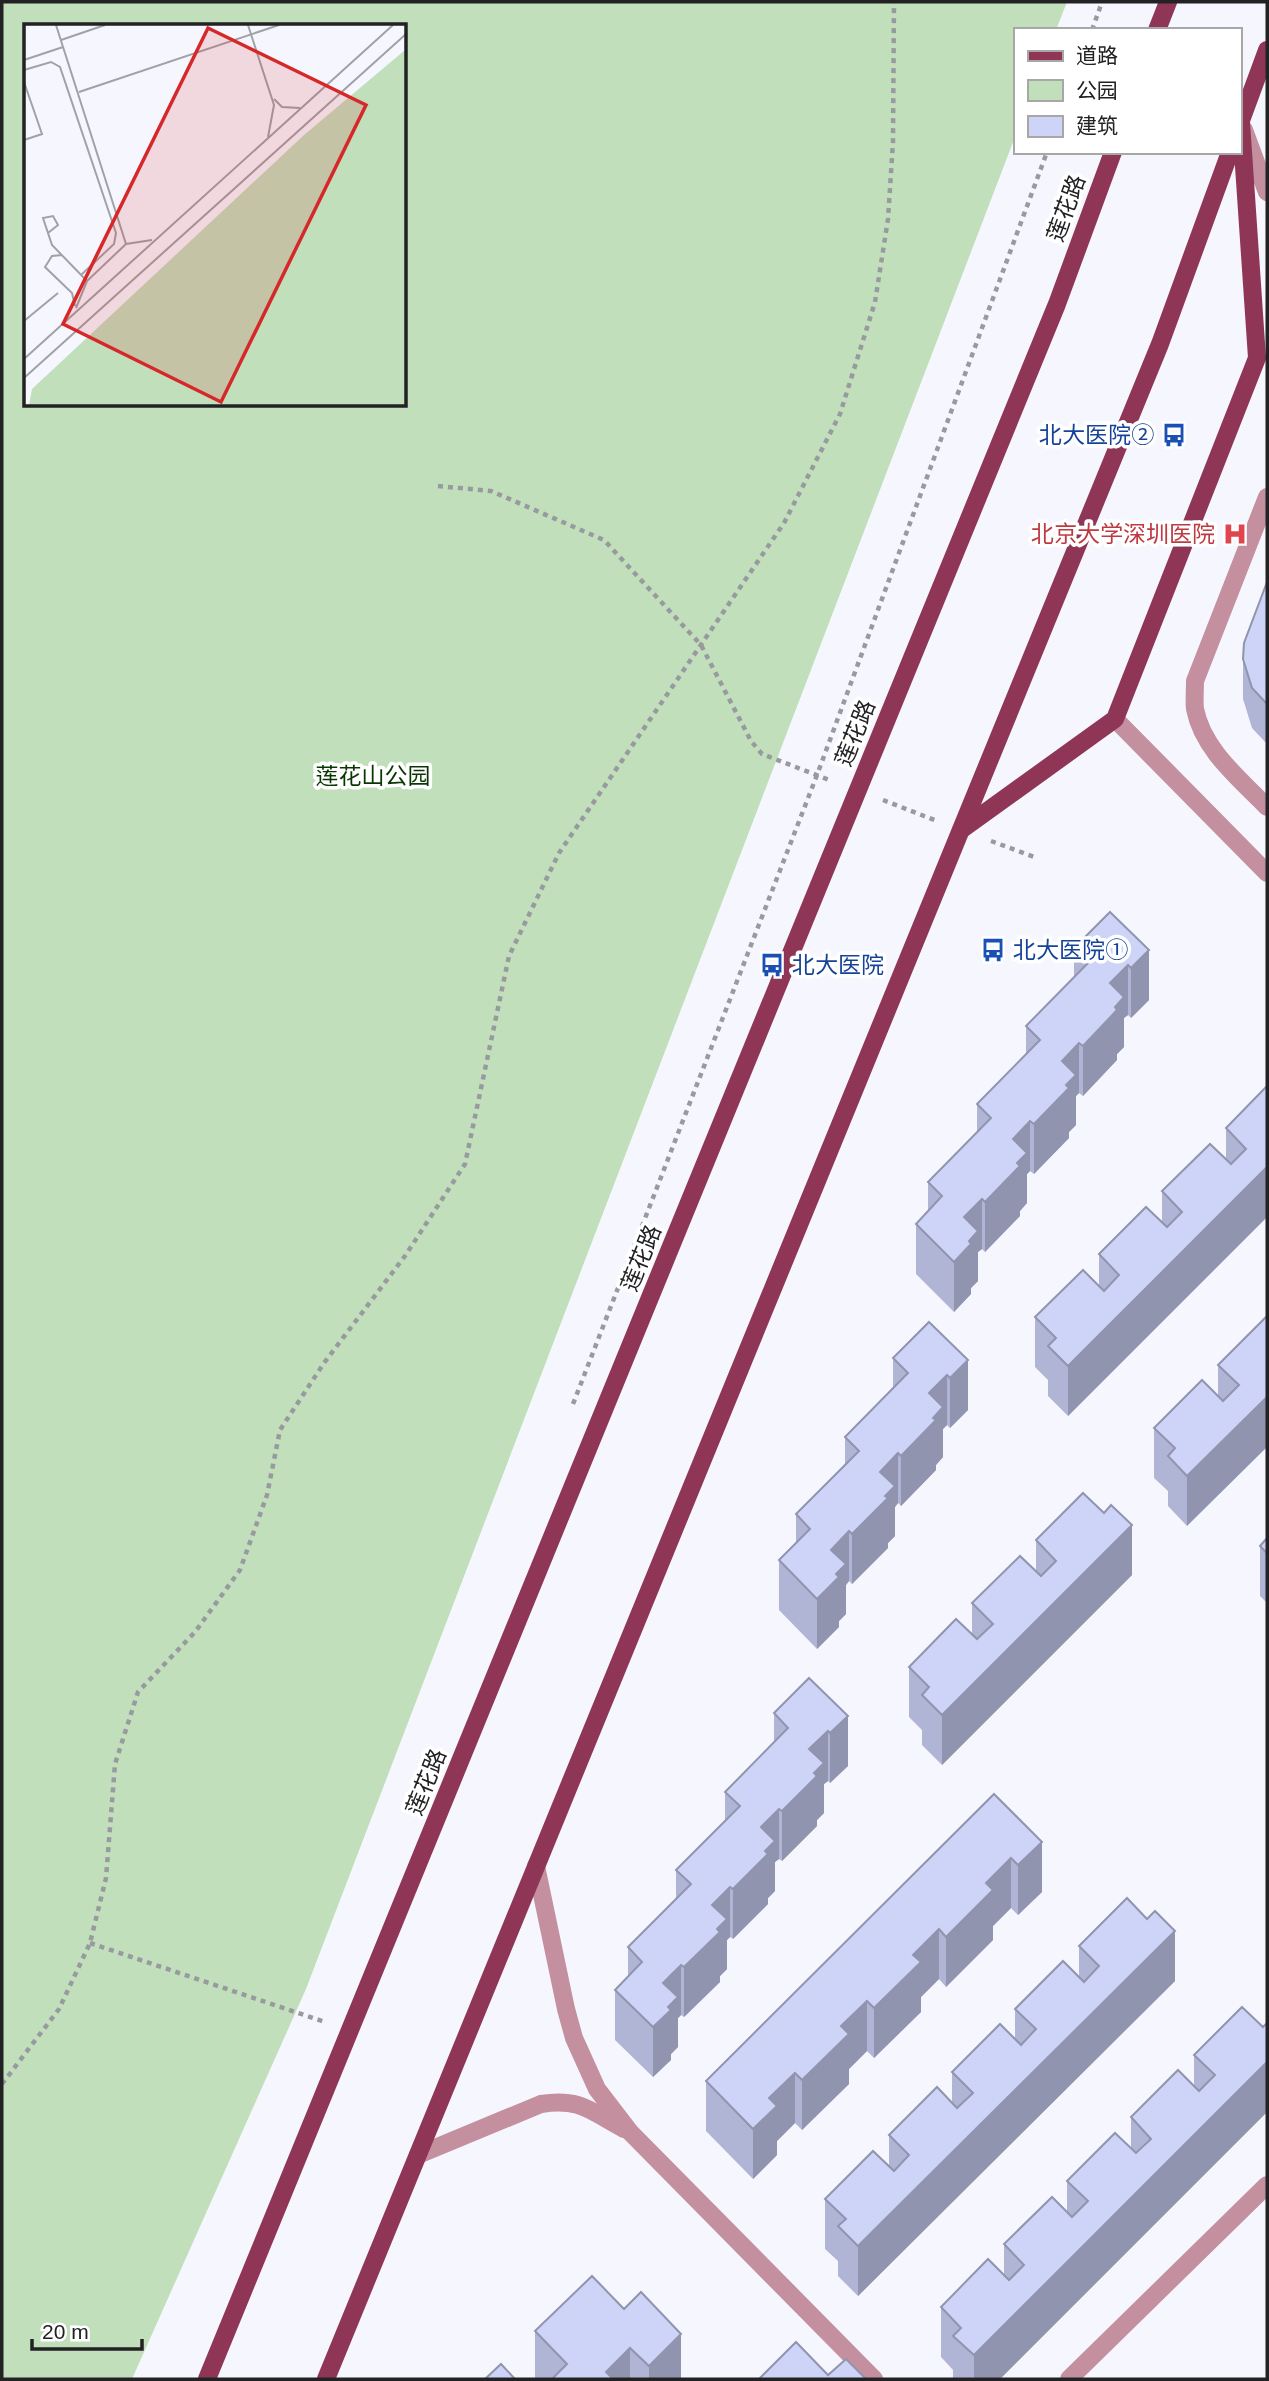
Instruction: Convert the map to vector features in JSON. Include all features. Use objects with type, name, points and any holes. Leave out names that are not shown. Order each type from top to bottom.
[{"type":"main road","points":[[1158,28],[1168,2]]},
{"type":"main road","points":[[1241,121],[1267,50]]},
{"type":"main road","points":[[961,830],[1115,719],[1262,360],[1241,135]]},
{"type":"main road","name":"莲花路","points":[[207,2379],[1057,304],[1112,154]]},
{"type":"main road","points":[[326,2379],[1160,344],[1229,154]]},
{"type":"street","points":[[1241,127],[1267,192]]},
{"type":"street","points":[[1267,497],[1195,681],[1195,709],[1206,737],[1218,757],[1267,807]]},
{"type":"street","points":[[1115,719],[1267,873]]},
{"type":"street","points":[[536,1866],[566,2009],[574,2038],[597,2089],[630,2132],[874,2379]]},
{"type":"street","points":[[418,2155],[541,2104],[554,2102],[569,2101],[584,2106],[630,2132]]},
{"type":"street","points":[[1069,2379],[1267,2185]]},
{"type":"path","points":[[2,2084],[60,2009],[90,1943],[106,1878],[115,1764],[138,1692],[195,1632],[240,1570],[267,1495],[280,1430],[324,1363],[405,1256],[465,1164],[509,956],[559,853],[784,523],[840,414],[875,302],[888,219],[893,142],[894,2]]},
{"type":"path","points":[[1093,28],[1102,2]]},
{"type":"path","points":[[569,1415],[817,775],[1046,154]]},
{"type":"path","points":[[438,486],[491,491],[604,540],[701,645],[751,741],[762,754],[1034,858]]},
{"type":"path","points":[[90,1943],[351,2030]]},
{"type":"green space","name":"莲花山公园","points":[[2,2],[1067,2],[1057,28],[1014,28],[1014,140],[306,1989],[132,2379],[2,2379]]},
{"type":"building","points":[[1267,582],[1267,704],[1252,688],[1243,659],[1244,643]]},
{"type":"building","points":[[1110,912],[1149,950],[1131,968],[1128,965],[1110,983],[1124,997],[1115,1007],[1117,1010],[1083,1046],[1079,1043],[1062,1061],[1076,1075],[1066,1085],[1069,1088],[1034,1124],[1030,1121],[1013,1139],[1027,1153],[1017,1163],[1020,1166],[985,1202],[982,1199],[964,1217],[978,1231],[969,1241],[971,1244],[954,1262],[916,1224],[942,1196],[928,1182],[991,1118],[977,1104],[1040,1040],[1026,1026],[1089,962],[1074,948]]},
{"type":"building","points":[[1267,1086],[1267,1167],[1068,1366],[1048,1346],[1056,1338],[1035,1317],[1083,1270],[1104,1291],[1119,1275],[1099,1254],[1146,1207],[1167,1227],[1182,1212],[1162,1191],[1210,1144],[1231,1164],[1246,1149],[1226,1128]]},
{"type":"building","points":[[1266,1317],[1267,1397],[1187,1476],[1168,1456],[1175,1448],[1154,1428],[1202,1380],[1223,1401],[1239,1385],[1218,1365]]},
{"type":"building","points":[[929,1322],[968,1360],[950,1378],[947,1375],[929,1393],[943,1407],[933,1418],[936,1420],[901,1456],[898,1453],[880,1472],[895,1486],[885,1496],[888,1498],[852,1534],[849,1531],[831,1550],[846,1564],[836,1574],[839,1577],[817,1599],[779,1560],[810,1529],[796,1514],[859,1451],[845,1437],[908,1373],[893,1358]]},
{"type":"building","points":[[1083,1493],[1104,1513],[1111,1505],[1132,1525],[942,1715],[922,1695],[929,1687],[909,1667],[956,1619],[977,1639],[993,1624],[972,1603],[1020,1556],[1041,1576],[1056,1561],[1036,1540]]},
{"type":"building","points":[[1267,1538],[1267,1553],[1260,1546]]},
{"type":"building","points":[[809,1678],[848,1716],[809,1749],[824,1763],[814,1773],[817,1776],[782,1811],[779,1809],[761,1827],[775,1841],[765,1851],[768,1854],[733,1889],[730,1887],[712,1905],[727,1919],[717,1929],[720,1932],[663,1983],[678,1997],[668,2007],[671,2010],[653,2027],[615,1990],[642,1962],[628,1947],[691,1884],[676,1870],[740,1806],[725,1792],[788,1728],[774,1713]]},
{"type":"building","points":[[994,1794],[1042,1842],[1018,1865],[1011,1858],[986,1883],[993,1890],[946,1937],[939,1929],[913,1955],[921,1962],[874,2008],[867,2001],[841,2026],[849,2034],[802,2080],[795,2073],[769,2098],[777,2106],[753,2129],[706,2081]]},
{"type":"building","points":[[1127,1898],[1147,1919],[1155,1911],[1175,1931],[858,2246],[838,2226],[846,2219],[825,2199],[873,2151],[894,2171],[909,2155],[889,2135],[937,2087],[957,2108],[973,2093],[952,2072],[1000,2024],[1021,2045],[1036,2029],[1015,2009],[1063,1961],[1084,1982],[1099,1966],[1079,1946]]},
{"type":"building","points":[[1242,2007],[1263,2027],[1267,2023],[1267,2062],[974,2355],[953,2336],[961,2328],[941,2307],[988,2259],[1009,2280],[1024,2265],[1004,2244],[1052,2197],[1072,2217],[1088,2201],[1067,2181],[1115,2133],[1136,2153],[1151,2139],[1131,2117],[1178,2070],[1199,2091],[1215,2075],[1194,2055]]},
{"type":"building","points":[[592,2276],[624,2309],[641,2292],[681,2334],[649,2366],[630,2348],[606,2372],[613,2379],[552,2379],[567,2364],[535,2331]]},
{"type":"building","points":[[796,2342],[828,2375],[846,2359],[866,2379],[759,2379]]},
{"type":"building","points":[[501,2364],[515,2379],[485,2379]]},
{"type":"place","name":"北大医院②","points":[[1174,435]]},
{"type":"place","name":"北京大学深圳医院","points":[[1235,534]]},
{"type":"place","name":"北大医院①","points":[[993,950]]},
{"type":"place","name":"北大医院","points":[[772,965]]}]
